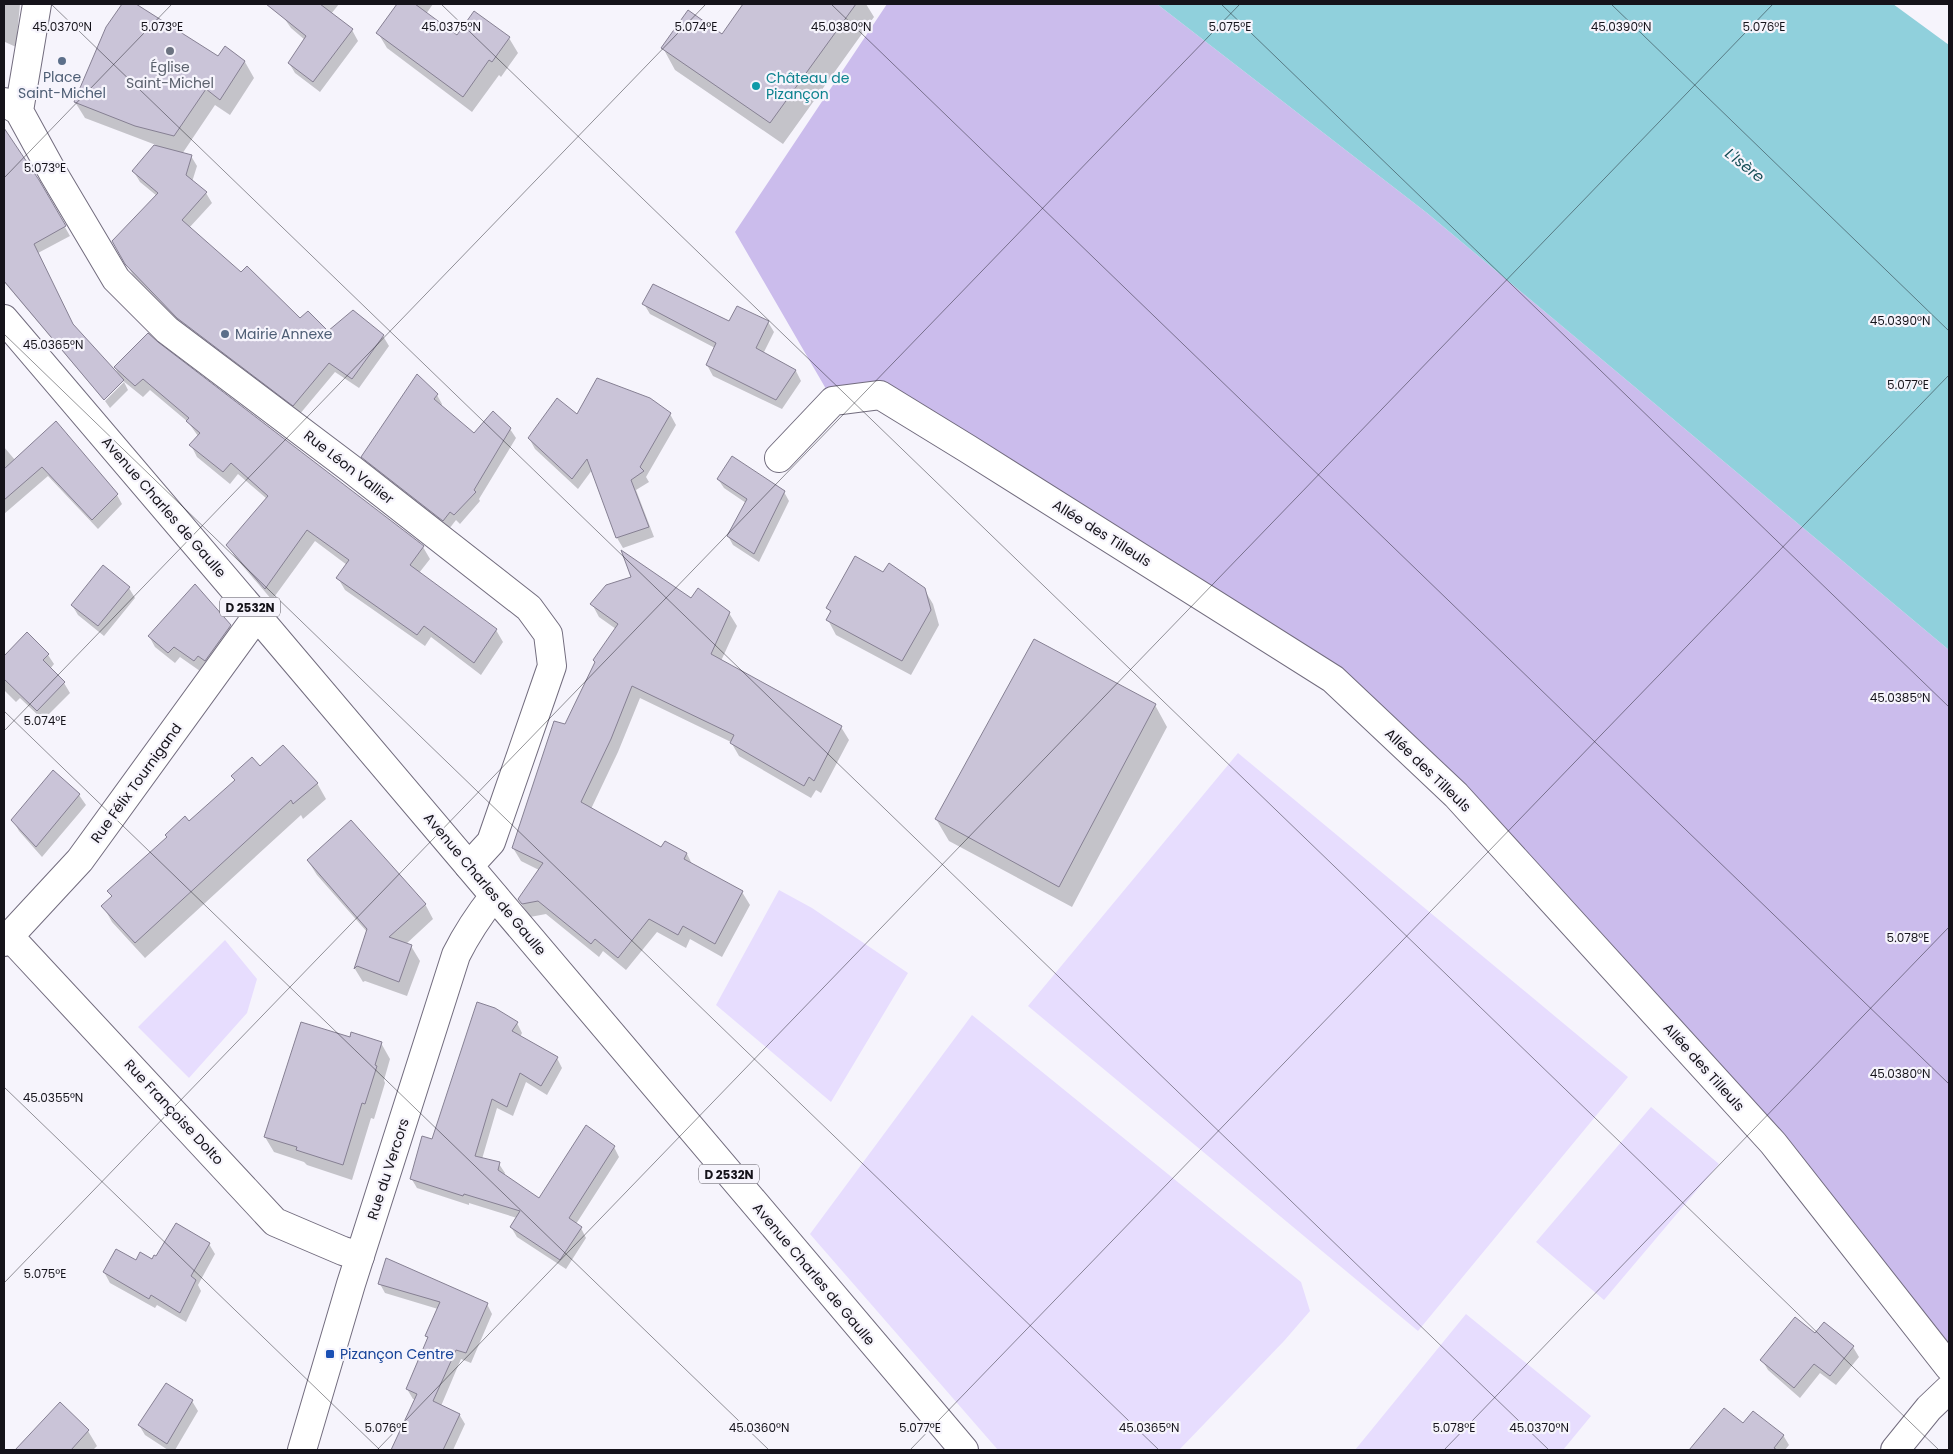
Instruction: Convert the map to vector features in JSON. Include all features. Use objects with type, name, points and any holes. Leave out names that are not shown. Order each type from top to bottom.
[{"type":"street","points":[[12,106],[36,4]]},
{"type":"street","name":"Rue Léon Vallier","points":[[12,106],[116,279],[167,330],[350,468],[529,608],[548,634],[552,666],[549,675],[491,842],[469,866]]},
{"type":"street","name":"Avenue Charles de Gaulle","points":[[4,319],[964,1450]]},
{"type":"street","name":"Allée des Tilleuls","points":[[779,458],[833,401],[880,395],[1333,679],[1456,795],[1773,1144],[1949,1367]]},
{"type":"street","name":"Rue Félix Tournigand","points":[[7,939],[80,860],[258,616]]},
{"type":"street","name":"Rue du Vercors","points":[[302,1450],[360,1256],[456,955],[466,934],[494,896]]},
{"type":"street","name":"Rue Françoise Dolto","points":[[7,939],[275,1222],[343,1251],[360,1256]]},
{"type":"street","points":[[1895,1450],[1929,1408],[1949,1389]]},
{"type":"shaded area","points":[[887,4],[1157,4],[1427,213],[1949,650],[1949,1367],[1784,1159],[1333,679],[880,395],[833,401],[735,232]]},
{"type":"shaded area","points":[[1238,753],[1628,1077],[1418,1331],[1028,1006]]},
{"type":"shaded area","points":[[779,890],[812,908],[908,973],[831,1102],[716,1005]]},
{"type":"shaded area","points":[[225,940],[257,979],[247,1013],[189,1078],[138,1027]]},
{"type":"shaded area","points":[[972,1015],[1301,1282],[1310,1311],[1284,1341],[1179,1450],[998,1450],[810,1234]]},
{"type":"shaded area","points":[[1651,1107],[1719,1164],[1604,1300],[1536,1242]]},
{"type":"shaded area","points":[[1466,1314],[1591,1416],[1563,1450],[1355,1450]]},
{"type":"water","name":"L'Isère","points":[[1157,4],[1893,4],[1949,45],[1949,650],[1427,213]]},
{"type":"building","points":[[122,4],[136,4],[218,56],[225,46],[245,61],[220,100],[206,89],[174,136],[135,126],[74,102],[106,27]]},
{"type":"building","points":[[266,4],[320,4],[353,29],[313,82],[288,63],[306,36]]},
{"type":"building","points":[[397,4],[415,4],[457,35],[474,11],[510,37],[492,62],[489,60],[463,97],[376,33]]},
{"type":"building","name":"Château de Pizançon","points":[[743,4],[856,4],[770,123],[661,48],[688,10],[722,34]]},
{"type":"building","points":[[4,128],[39,180],[66,226],[34,244],[73,324],[124,380],[104,400],[4,281]]},
{"type":"building","points":[[154,145],[192,155],[186,175],[207,192],[182,220],[241,272],[247,266],[300,318],[308,311],[328,331],[353,310],[384,335],[352,379],[329,363],[293,406],[177,318],[125,264],[112,241],[158,193],[132,171]]},
{"type":"building","points":[[653,284],[729,321],[737,306],[769,321],[756,348],[796,370],[776,400],[706,365],[716,343],[642,304]]},
{"type":"building","points":[[148,333],[424,546],[410,565],[497,629],[474,663],[424,626],[417,635],[336,578],[349,560],[307,530],[265,589],[226,545],[268,496],[231,463],[223,472],[189,445],[200,433],[186,421],[189,418],[143,379],[135,386],[114,367]]},
{"type":"building","points":[[417,374],[438,394],[434,399],[474,433],[493,411],[511,428],[474,490],[476,492],[454,515],[450,512],[443,521],[361,457]]},
{"type":"building","points":[[597,378],[650,398],[671,413],[640,467],[644,471],[631,480],[649,527],[616,538],[587,459],[572,479],[528,438],[557,398],[577,414]]},
{"type":"building","points":[[56,421],[118,494],[92,520],[42,467],[4,500],[4,469]]},
{"type":"building","points":[[732,456],[785,491],[754,554],[727,536],[747,499],[717,479]]},
{"type":"building","points":[[621,550],[691,598],[698,588],[730,612],[711,654],[842,726],[814,781],[809,777],[804,786],[730,743],[734,735],[632,686],[611,739],[581,802],[661,847],[665,841],[687,853],[684,859],[743,891],[715,944],[683,926],[678,935],[649,919],[618,958],[595,939],[591,944],[538,901],[522,904],[518,899],[543,863],[512,848],[554,721],[565,724],[595,662],[593,660],[618,624],[590,604],[606,585],[631,577]]},
{"type":"building","points":[[855,556],[883,572],[889,563],[925,588],[931,610],[902,661],[826,620],[831,611],[826,608]]},
{"type":"building","points":[[103,565],[130,587],[98,626],[71,605]]},
{"type":"building","points":[[195,584],[231,625],[205,661],[198,656],[194,661],[174,647],[168,653],[148,636]]},
{"type":"building","points":[[27,632],[49,654],[43,660],[65,682],[37,711],[4,679],[4,656]]},
{"type":"building","points":[[1034,639],[1156,704],[1059,887],[935,819]]},
{"type":"building","points":[[283,745],[318,783],[293,804],[291,800],[135,943],[101,906],[112,896],[107,891],[167,837],[165,835],[185,816],[189,821],[235,780],[231,776],[252,757],[260,766]]},
{"type":"building","points":[[53,770],[80,794],[36,847],[11,820]]},
{"type":"building","points":[[351,820],[426,904],[389,937],[412,945],[399,982],[357,966],[354,969],[367,929],[307,860]]},
{"type":"building","points":[[477,1002],[495,1008],[518,1022],[512,1031],[558,1057],[541,1086],[520,1073],[507,1107],[492,1099],[475,1156],[500,1162],[498,1170],[539,1198],[586,1125],[615,1146],[569,1218],[582,1227],[560,1260],[510,1227],[520,1211],[464,1194],[463,1196],[410,1179],[422,1136],[432,1139]]},
{"type":"building","points":[[301,1022],[350,1037],[351,1032],[382,1042],[375,1065],[377,1066],[365,1104],[362,1103],[343,1165],[296,1150],[297,1147],[264,1137]]},
{"type":"building","points":[[176,1223],[210,1243],[191,1276],[196,1280],[180,1313],[151,1295],[149,1299],[103,1272],[116,1249],[136,1260],[140,1252],[152,1259],[154,1255],[156,1256]]},
{"type":"building","points":[[386,1258],[488,1303],[466,1353],[456,1350],[433,1401],[460,1414],[443,1450],[391,1450],[417,1394],[406,1389],[428,1337],[425,1336],[440,1302],[378,1284]]},
{"type":"building","points":[[1795,1317],[1815,1333],[1824,1322],[1854,1346],[1830,1376],[1814,1364],[1794,1388],[1760,1360]]},
{"type":"building","points":[[166,1383],[193,1400],[167,1444],[138,1425]]},
{"type":"building","points":[[60,1402],[89,1430],[71,1450],[15,1450]]},
{"type":"building","points":[[1724,1408],[1743,1423],[1753,1411],[1784,1435],[1774,1448],[1777,1450],[1689,1450]]},
{"type":"place","name":"Église Saint-Michel","points":[[170,51]]},
{"type":"place","name":"Place Saint-Michel","points":[[62,61]]},
{"type":"place","name":"Château de Pizançon","points":[[756,86]]},
{"type":"place","name":"Mairie Annexe","points":[[225,334]]},
{"type":"place","name":"Pizançon Centre","points":[[330,1354]]}]
